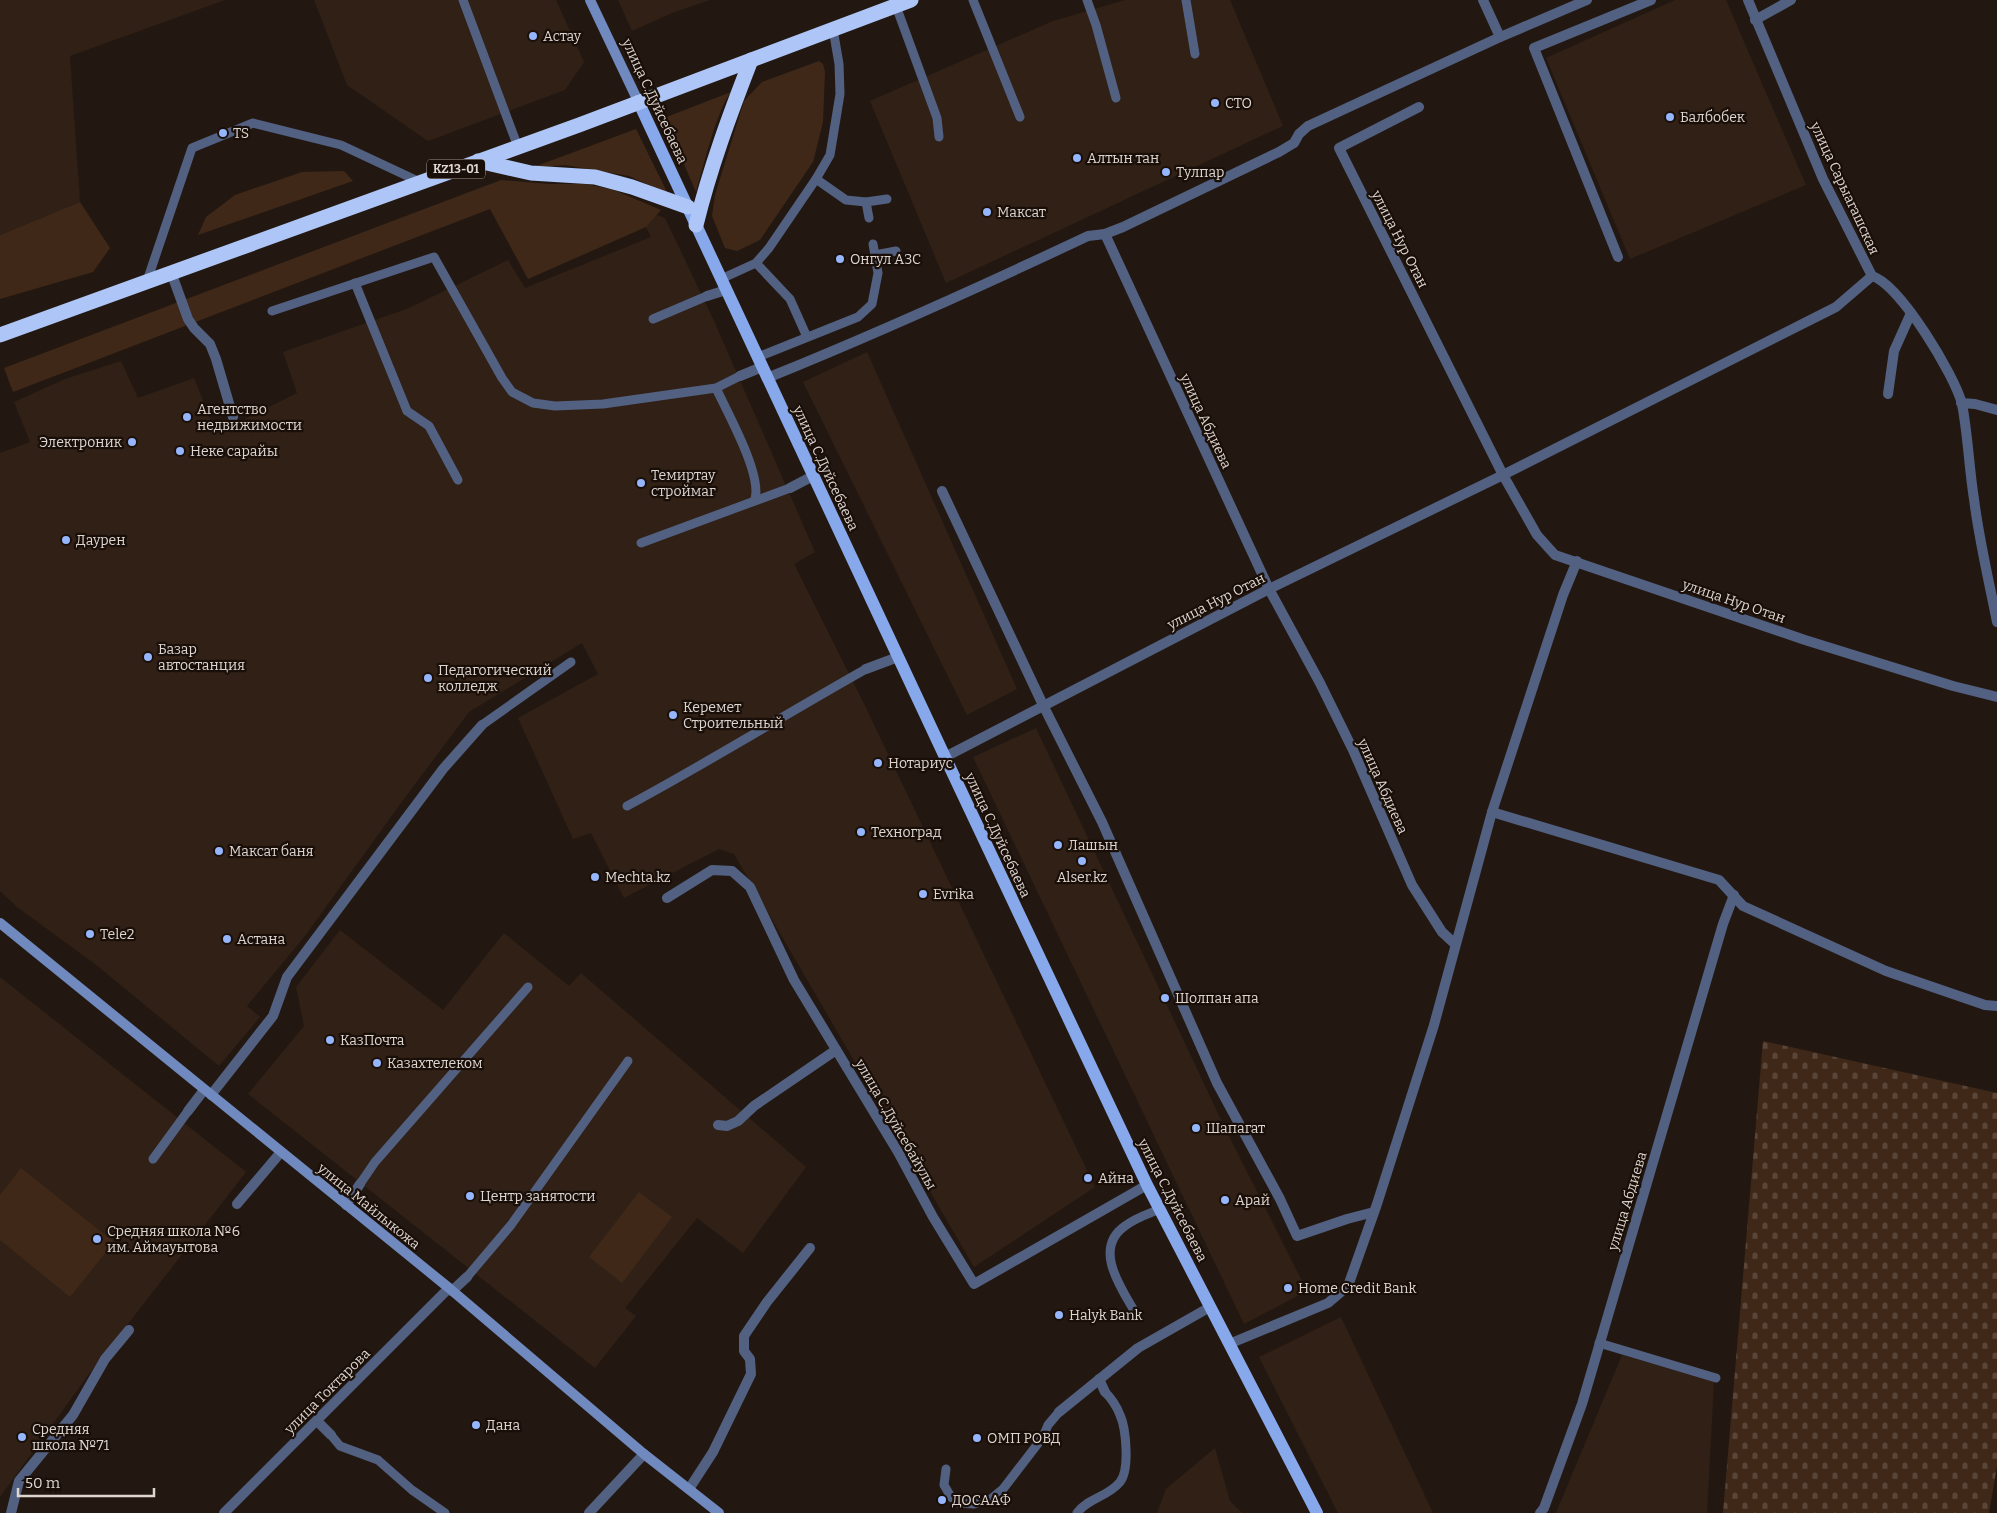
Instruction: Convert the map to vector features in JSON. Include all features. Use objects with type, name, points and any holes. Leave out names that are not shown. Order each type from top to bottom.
[{"type":"highway","name":"KZ13-01","points":[[0,335],[518,147],[911,0]]},
{"type":"highway","points":[[696,225],[705,188],[751,60]]},
{"type":"highway","points":[[478,161],[531,173],[595,177],[632,187],[688,207]]},
{"type":"main road","name":"улица С.Дуйсебаева","points":[[638,101],[1148,1185],[1317,1513]]},
{"type":"street","name":"улица С.Дуйсебаева","points":[[590,0],[638,101]]},
{"type":"street","points":[[1483,0],[1500,37]]},
{"type":"street","points":[[740,376],[762,367],[864,338],[952,300],[1088,236],[1105,234],[1123,228],[1279,152],[1294,143],[1308,126],[1500,37],[1587,0]]},
{"type":"street","points":[[1618,257],[1534,48],[1651,0]]},
{"type":"street","name":"улица Сарыагашская","points":[[1748,0],[1823,179],[1872,276],[1880,278],[1896,293],[1935,348],[1951,377],[1962,403],[1974,501],[1997,622]]},
{"type":"street","points":[[1755,20],[1791,0]]},
{"type":"street","name":"улица Нур Отан","points":[[1419,108],[1339,148],[1503,476],[1544,544],[1555,555],[1805,640],[1953,686],[1997,697]]},
{"type":"street","name":"улица Абдиева","points":[[1105,234],[1269,589],[1324,691],[1352,750],[1412,885],[1442,932],[1455,944]]},
{"type":"street","points":[[171,272],[188,319],[210,344],[233,417]]},
{"type":"street","name":"улица Нур Отан","points":[[945,757],[1269,589],[1503,476],[1836,307],[1872,276]]},
{"type":"street","points":[[707,296],[724,284]]},
{"type":"street","points":[[1888,394],[1894,352],[1910,313]]},
{"type":"street","points":[[1962,403],[1997,410]]},
{"type":"street","points":[[790,488],[813,476]]},
{"type":"street","points":[[942,491],[1043,706],[1102,822],[1216,1083],[1280,1199],[1297,1236],[1374,1212]]},
{"type":"street","points":[[1229,1344],[1328,1303],[1348,1286],[1434,1026],[1492,812],[1563,596],[1577,561]]},
{"type":"street","points":[[866,669],[898,657]]},
{"type":"street","points":[[188,1112],[208,1093],[273,1016],[287,976],[443,769],[482,725]]},
{"type":"street","points":[[1492,812],[1719,880],[1743,906],[1886,971],[1985,1005],[1997,1006]]},
{"type":"street","name":"улица С.Дуйсебайулы","points":[[667,898],[712,870],[732,871],[750,888],[794,980],[898,1152],[933,1217],[974,1284],[1148,1185]]},
{"type":"street","name":"улица Абдиева","points":[[1540,1513],[1544,1508],[1582,1404],[1723,924],[1734,895]]},
{"type":"street","name":"улица Майлыкожа","points":[[0,923],[451,1289],[644,1454],[719,1513]]},
{"type":"street","points":[[718,1125],[727,1126],[738,1121],[754,1106],[836,1050]]},
{"type":"street","points":[[237,1204],[281,1152]]},
{"type":"street","points":[[346,1205],[360,1184]]},
{"type":"street","points":[[689,1489],[713,1452],[751,1374],[750,1358],[744,1351],[744,1336],[767,1302],[810,1248]]},
{"type":"street","name":"улица Токтарова","points":[[224,1513],[451,1289],[467,1277]]},
{"type":"street","points":[[1059,1412],[1138,1348],[1210,1307]]},
{"type":"street","points":[[11,1513],[19,1481],[73,1415],[105,1359],[129,1330]]},
{"type":"street","points":[[1099,1379],[1105,1392]]},
{"type":"street","points":[[317,1421],[331,1435]]},
{"type":"street","points":[[589,1513],[644,1454]]},
{"type":"lane","points":[[463,0],[518,147]]},
{"type":"lane","points":[[973,0],[1020,116]]},
{"type":"lane","points":[[1087,0],[1096,25],[1116,98]]},
{"type":"lane","points":[[1186,0],[1195,54]]},
{"type":"lane","points":[[896,6],[936,118],[939,137]]},
{"type":"lane","points":[[724,284],[756,263],[769,248],[830,155],[840,94],[839,64],[833,29]]},
{"type":"lane","points":[[147,281],[192,148],[253,123],[342,145],[420,182]]},
{"type":"lane","points":[[816,179],[846,200],[866,202],[887,199]]},
{"type":"lane","points":[[866,202],[869,218]]},
{"type":"lane","points":[[762,367],[807,338],[858,317],[872,304],[878,273],[873,244]]},
{"type":"lane","points":[[876,255],[896,252]]},
{"type":"lane","points":[[272,311],[434,257],[502,378],[512,392],[533,403],[555,406],[604,404],[716,388],[740,376]]},
{"type":"lane","points":[[756,263],[790,300],[807,338]]},
{"type":"lane","points":[[354,283],[407,411],[429,426],[458,480]]},
{"type":"lane","points":[[653,319],[707,296]]},
{"type":"lane","points":[[716,388],[754,473],[757,491],[755,499]]},
{"type":"lane","points":[[641,543],[755,499],[790,488]]},
{"type":"lane","points":[[482,725],[571,662]]},
{"type":"lane","points":[[628,806],[700,767],[798,707],[866,669]]},
{"type":"lane","points":[[360,1184],[375,1162],[528,988]]},
{"type":"lane","points":[[467,1277],[516,1218],[628,1061]]},
{"type":"lane","points":[[153,1158],[188,1112]]},
{"type":"lane","points":[[1136,1314],[1115,1276],[1110,1263],[1110,1250],[1114,1238],[1124,1227],[1136,1219],[1160,1209]]},
{"type":"lane","points":[[1599,1343],[1716,1378]]},
{"type":"lane","points":[[1077,1513],[1086,1504],[1111,1492],[1122,1481],[1126,1449],[1120,1415],[1105,1392]]},
{"type":"lane","points":[[946,1469],[944,1485],[951,1497],[958,1502],[974,1504],[991,1499],[1003,1489],[1043,1437],[1048,1425],[1059,1412]]},
{"type":"lane","points":[[331,1435],[340,1446],[378,1460],[412,1490],[445,1513]]},
{"type":"shaded area","points":[[0,0],[225,0],[70,56],[80,202],[0,235]]},
{"type":"shaded area","points":[[314,0],[556,0],[584,62],[565,90],[428,141],[347,85]]},
{"type":"shaded area","points":[[618,0],[710,0],[672,13],[632,31]]},
{"type":"shaded area","points":[[1125,0],[1230,0],[1283,126],[946,283],[870,101],[1053,21]]},
{"type":"shaded area","name":"Балбобек","points":[[1675,0],[1726,0],[1806,185],[1630,259],[1546,58]]},
{"type":"shaded area","points":[[636,207],[665,218],[714,321],[815,552],[794,564],[867,710],[1095,1187],[974,1267],[734,854],[719,849],[624,898],[591,833],[573,839],[518,718],[598,674],[582,643],[469,712],[305,936],[247,1006],[260,1017],[219,1066],[95,964],[17,907],[0,891],[0,453],[30,442],[14,402],[65,379],[121,361],[138,398],[194,378],[216,433],[297,393],[283,352],[409,308],[508,260],[525,288],[651,237]]},
{"type":"shaded area","points":[[867,352],[1017,689],[967,715],[803,382]]},
{"type":"shaded area","points":[[1036,728],[1225,1128],[1307,1291],[1244,1324],[973,757]]},
{"type":"shaded area","points":[[340,930],[443,1010],[504,933],[569,986],[581,973],[806,1167],[743,1253],[697,1218],[625,1308],[636,1316],[595,1368],[248,1094],[304,1026],[296,987]]},
{"type":"shaded area","name":"Средняя школа №6 им. Аймауытова","points":[[0,977],[246,1172],[86,1378],[0,1497]]},
{"type":"shaded area","points":[[1341,1317],[1433,1513],[1338,1513],[1259,1357]]},
{"type":"shaded area","points":[[1622,1355],[1714,1382],[1707,1513],[1556,1513]]},
{"type":"shaded area","points":[[1215,1448],[1230,1501],[1242,1513],[1157,1513],[1166,1489]]},
{"type":"green space","points":[[819,61],[823,64],[825,72],[823,122],[813,162],[760,240],[737,251],[725,248],[712,216],[715,195],[744,101],[762,82]]},
{"type":"green space","points":[[731,92],[716,125],[696,192],[664,118]]},
{"type":"green space","points":[[636,129],[668,194],[629,176],[565,165],[531,168]]},
{"type":"green space","points":[[344,171],[353,181],[198,235],[206,217],[235,195],[302,172]]},
{"type":"green space","points":[[501,180],[548,184],[586,184],[614,190],[661,210],[646,227],[528,279],[490,209],[13,392],[4,368]]},
{"type":"green space","points":[[80,202],[110,248],[93,272],[0,299],[0,235]]},
{"type":"green space","points":[[1763,1041],[1997,1093],[1997,1466],[1989,1513],[1723,1513]]},
{"type":"green space","points":[[21,1168],[114,1242],[70,1297],[0,1240],[0,1195]]},
{"type":"green space","points":[[639,1192],[672,1217],[622,1283],[589,1257]]},
{"type":"place","name":"Астау","points":[[533,36]]},
{"type":"place","name":"СТО","points":[[1215,103]]},
{"type":"place","name":"Балбобек","points":[[1670,117]]},
{"type":"place","name":"TS","points":[[223,133]]},
{"type":"place","name":"Алтын тан","points":[[1077,158]]},
{"type":"place","name":"Тулпар","points":[[1166,172]]},
{"type":"place","name":"Максат","points":[[987,212]]},
{"type":"place","name":"Онгул АЗС","points":[[840,259]]},
{"type":"place","name":"Агентство недвижимости","points":[[187,417]]},
{"type":"place","name":"Электроник","points":[[132,442]]},
{"type":"place","name":"Неке сарайы","points":[[180,451]]},
{"type":"place","name":"Темиртау строймаг","points":[[641,483]]},
{"type":"place","name":"Даурен","points":[[66,540]]},
{"type":"place","name":"Базар автостанция","points":[[148,657]]},
{"type":"place","name":"Педагогический колледж","points":[[428,678]]},
{"type":"place","name":"Керемет Строительный","points":[[673,715]]},
{"type":"place","name":"Нотариус","points":[[878,763]]},
{"type":"place","name":"Техноград","points":[[861,832]]},
{"type":"place","name":"Лашын","points":[[1058,845]]},
{"type":"place","name":"Максат баня","points":[[219,851]]},
{"type":"place","name":"Alser.kz","points":[[1082,861]]},
{"type":"place","name":"Mechta.kz","points":[[595,877]]},
{"type":"place","name":"Evrika","points":[[923,894]]},
{"type":"place","name":"Tele2","points":[[90,934]]},
{"type":"place","name":"Астана","points":[[227,939]]},
{"type":"place","name":"Шолпан апа","points":[[1165,998]]},
{"type":"place","name":"КазПочта","points":[[330,1040]]},
{"type":"place","name":"Казахтелеком","points":[[377,1063]]},
{"type":"place","name":"Шапагат","points":[[1196,1128]]},
{"type":"place","name":"Айна","points":[[1088,1178]]},
{"type":"place","name":"Центр занятости","points":[[470,1196]]},
{"type":"place","name":"Арай","points":[[1225,1200]]},
{"type":"place","name":"Средняя школа №6 им. Аймауытова","points":[[97,1239]]},
{"type":"place","name":"Home Credit Bank","points":[[1288,1288]]},
{"type":"place","name":"Halyk Bank","points":[[1059,1315]]},
{"type":"place","name":"Дана","points":[[476,1425]]},
{"type":"place","name":"Средняя школа №71","points":[[22,1437]]},
{"type":"place","name":"ОМП РОВД","points":[[977,1438]]},
{"type":"place","name":"ДОСААФ","points":[[942,1500]]}]
